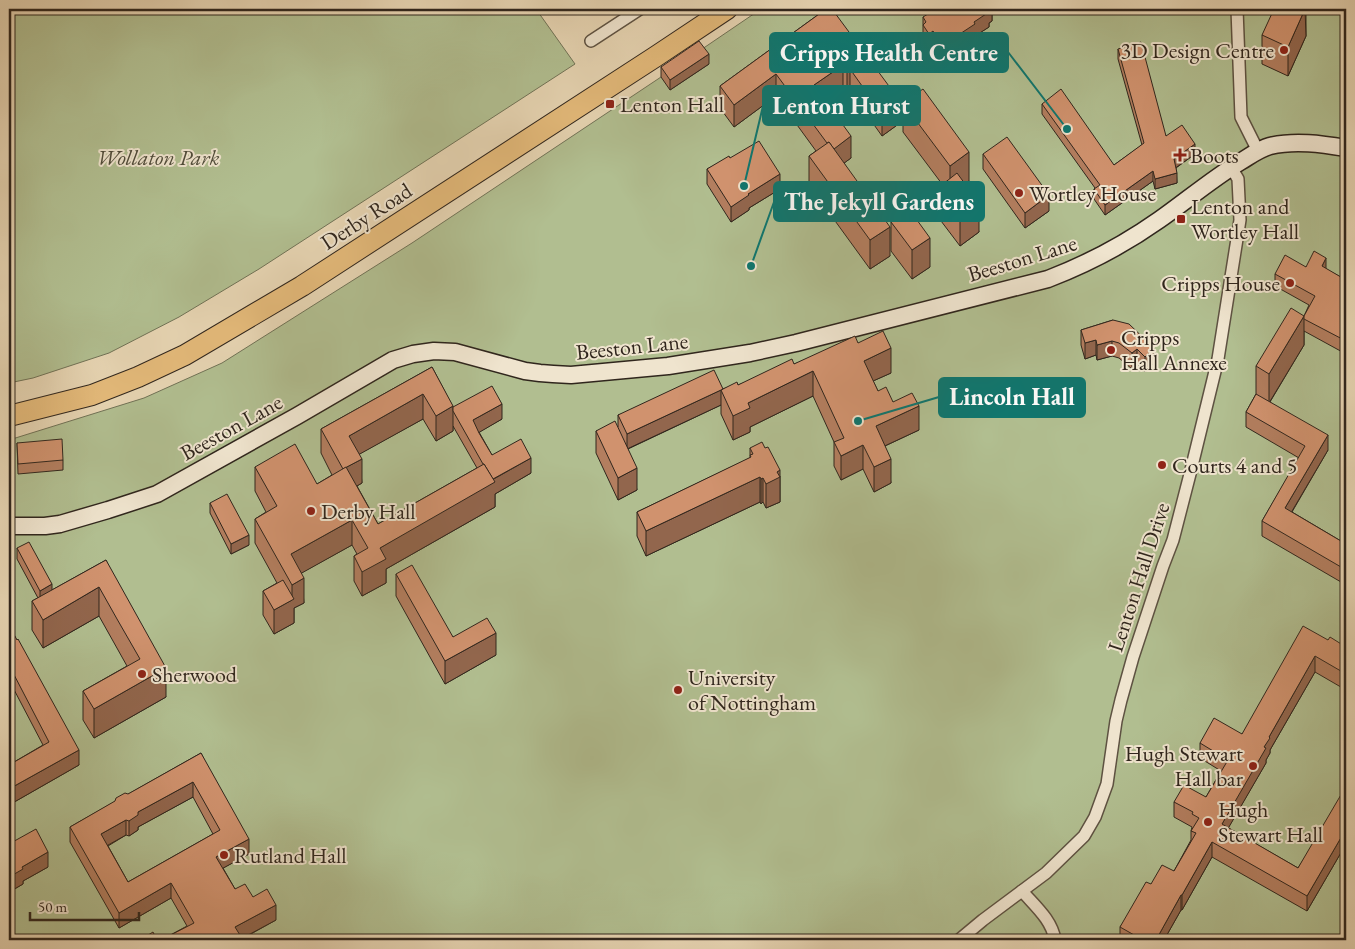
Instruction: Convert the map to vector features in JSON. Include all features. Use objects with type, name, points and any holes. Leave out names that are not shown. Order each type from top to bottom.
[{"type":"highway","name":"Derby Road","points":[[9,416],[92,395],[138,377],[185,355],[302,286],[727,9]]},
{"type":"street","points":[[591,41],[640,9]]},
{"type":"street","points":[[1237,9],[1241,117],[1258,151]]},
{"type":"street","name":"Beeston Lane","points":[[9,526],[60,524],[157,494],[393,360],[413,354],[434,350],[455,352],[540,374],[571,375],[668,366],[750,353],[796,343],[1048,278],[1071,270],[1093,260],[1134,236],[1158,221],[1232,167],[1258,151],[1269,147],[1294,143],[1346,148]]},
{"type":"street","name":"Lenton Hall Drive","points":[[959,940],[1046,872],[1084,836],[1095,817],[1107,784],[1121,700],[1133,657],[1172,540],[1218,360],[1240,220],[1238,179],[1232,167]]},
{"type":"street","points":[[1022,891],[1049,922],[1054,931],[1054,940]]},
{"type":"green space","name":"Wollaton Park","points":[[9,9],[536,9],[575,64],[259,269],[179,317],[109,353],[33,378],[9,383]]},
{"type":"green space","name":"University of Nottingham","points":[[761,9],[1346,9],[1346,940],[9,940],[9,440],[144,398],[222,363],[412,243]]},
{"type":"building","points":[[826,9],[832,9],[900,101],[882,114],[850,69],[847,70],[843,65],[814,85],[851,136],[834,149],[829,142],[827,143],[776,74],[734,105],[720,86]]},
{"type":"building","points":[[936,9],[987,9],[989,12],[974,22],[975,24],[943,45],[933,31],[929,34],[923,25],[926,22],[923,17]]},
{"type":"building","points":[[1274,9],[1305,9],[1288,47],[1262,35]]},
{"type":"building","points":[[699,41],[709,54],[670,80],[661,67]]},
{"type":"building","points":[[1141,42],[1166,136],[1182,125],[1195,144],[1174,159],[1177,173],[1155,179],[1153,171],[1105,205],[1094,189],[1100,185],[1042,104],[1061,89],[1114,165],[1144,143],[1118,49]]},
{"type":"building","points":[[923,89],[969,152],[950,166],[903,103]]},
{"type":"building","points":[[1007,137],[1049,195],[1025,213],[983,154]]},
{"type":"building","points":[[759,141],[780,174],[731,207],[707,169]]},
{"type":"building","points":[[829,142],[890,227],[870,240],[809,156]]},
{"type":"building","points":[[957,173],[979,203],[960,217],[938,188]]},
{"type":"building","points":[[909,209],[930,238],[912,250],[891,222]]},
{"type":"building","points":[[1314,251],[1326,258],[1322,266],[1346,280],[1346,341],[1304,319],[1315,296],[1275,274],[1285,255],[1306,267]]},
{"type":"building","points":[[1291,308],[1304,316],[1269,374],[1256,366]]},
{"type":"building","points":[[1113,320],[1129,324],[1154,348],[1145,357],[1137,349],[1132,353],[1119,343],[1112,341],[1097,345],[1096,340],[1085,343],[1081,330]]},
{"type":"building","points":[[883,331],[891,348],[864,361],[878,391],[886,387],[893,402],[912,393],[919,406],[876,426],[891,459],[874,467],[863,445],[841,456],[834,442],[844,438],[813,371],[748,403],[750,408],[733,416],[721,390],[737,382],[738,385],[792,359],[794,364],[855,336],[858,343]]},
{"type":"building","points":[[432,367],[453,406],[436,416],[423,394],[349,436],[362,459],[343,469],[321,429]]},
{"type":"building","points":[[714,370],[723,389],[627,434],[618,415]]},
{"type":"building","points":[[492,386],[502,404],[473,420],[479,433],[492,455],[521,439],[531,458],[493,479],[453,411],[453,407]]},
{"type":"building","points":[[1256,394],[1328,435],[1285,508],[1346,544],[1346,560],[1341,567],[1262,521],[1305,446],[1246,412]]},
{"type":"building","points":[[615,421],[637,468],[618,478],[596,431]]},
{"type":"building","points":[[62,439],[63,460],[18,464],[17,443]]},
{"type":"building","points":[[762,442],[765,448],[768,447],[780,470],[777,472],[780,477],[766,484],[763,478],[761,479],[760,477],[646,531],[637,512],[751,457],[750,455],[753,454],[750,448]]},
{"type":"building","points":[[295,444],[317,484],[346,467],[378,524],[484,464],[495,482],[380,548],[386,559],[362,572],[354,556],[368,548],[352,520],[291,554],[304,578],[292,585],[255,519],[277,506],[255,467]]},
{"type":"building","points":[[227,494],[249,535],[231,544],[210,503]]},
{"type":"building","points":[[29,542],[52,584],[40,591],[17,548]]},
{"type":"building","points":[[106,560],[166,668],[94,709],[83,691],[140,659],[99,587],[43,620],[32,601]]},
{"type":"building","points":[[412,565],[453,637],[487,618],[496,633],[445,661],[396,574]]},
{"type":"building","points":[[283,580],[294,599],[274,610],[263,591]]},
{"type":"building","points":[[9,625],[79,750],[9,789],[9,765],[49,742],[9,668]]},
{"type":"building","points":[[1303,626],[1328,640],[1330,637],[1346,647],[1346,674],[1315,656],[1269,737],[1264,747],[1266,748],[1222,824],[1298,868],[1342,793],[1346,795],[1346,829],[1307,896],[1212,842],[1156,940],[1143,940],[1120,927],[1146,882],[1151,884],[1162,865],[1174,871],[1196,833],[1191,831],[1199,818],[1192,814],[1193,812],[1174,802],[1184,785],[1206,797],[1228,760],[1200,743],[1214,718],[1242,734]]},
{"type":"building","name":"Rutland Hall","points":[[201,753],[249,839],[216,857],[235,889],[245,884],[253,897],[267,889],[276,905],[235,927],[243,940],[219,940],[217,937],[211,940],[161,940],[194,923],[171,883],[119,913],[70,827],[115,801],[116,798],[125,793],[128,794]],"holes":[[[193,782],[220,830],[128,882],[101,834],[126,820],[129,821],[138,815],[138,812]]]},
{"type":"building","points":[[36,829],[48,852],[22,867],[23,869],[11,876],[9,874],[9,844]]},
{"type":"building","points":[[153,932],[157,940],[140,940]]},
{"type":"place","name":"3D Design Centre","points":[[1284,50]]},
{"type":"place","name":"Lenton Hall","points":[[610,104]]},
{"type":"place","name":"Cripps Health Centre","points":[[1067,129]]},
{"type":"place","name":"Boots","points":[[1180,155]]},
{"type":"place","name":"Lenton Hurst","points":[[744,186]]},
{"type":"place","name":"Wortley House","points":[[1019,193]]},
{"type":"place","name":"Lenton and Wortley Hall","points":[[1181,219]]},
{"type":"place","name":"The Jekyll Gardens","points":[[751,266]]},
{"type":"place","name":"Cripps House","points":[[1290,283]]},
{"type":"place","name":"Cripps Hall Annexe","points":[[1111,350]]},
{"type":"place","name":"Lincoln Hall","points":[[858,421]]},
{"type":"place","name":"Courts 4 and 5","points":[[1162,465]]},
{"type":"place","name":"Derby Hall","points":[[311,511]]},
{"type":"place","name":"Sherwood","points":[[142,674]]},
{"type":"place","name":"University of Nottingham","points":[[678,690]]},
{"type":"place","name":"Hugh Stewart Hall bar","points":[[1253,766]]},
{"type":"place","name":"Hugh Stewart Hall","points":[[1208,822]]},
{"type":"place","name":"Rutland Hall","points":[[224,855]]}]
